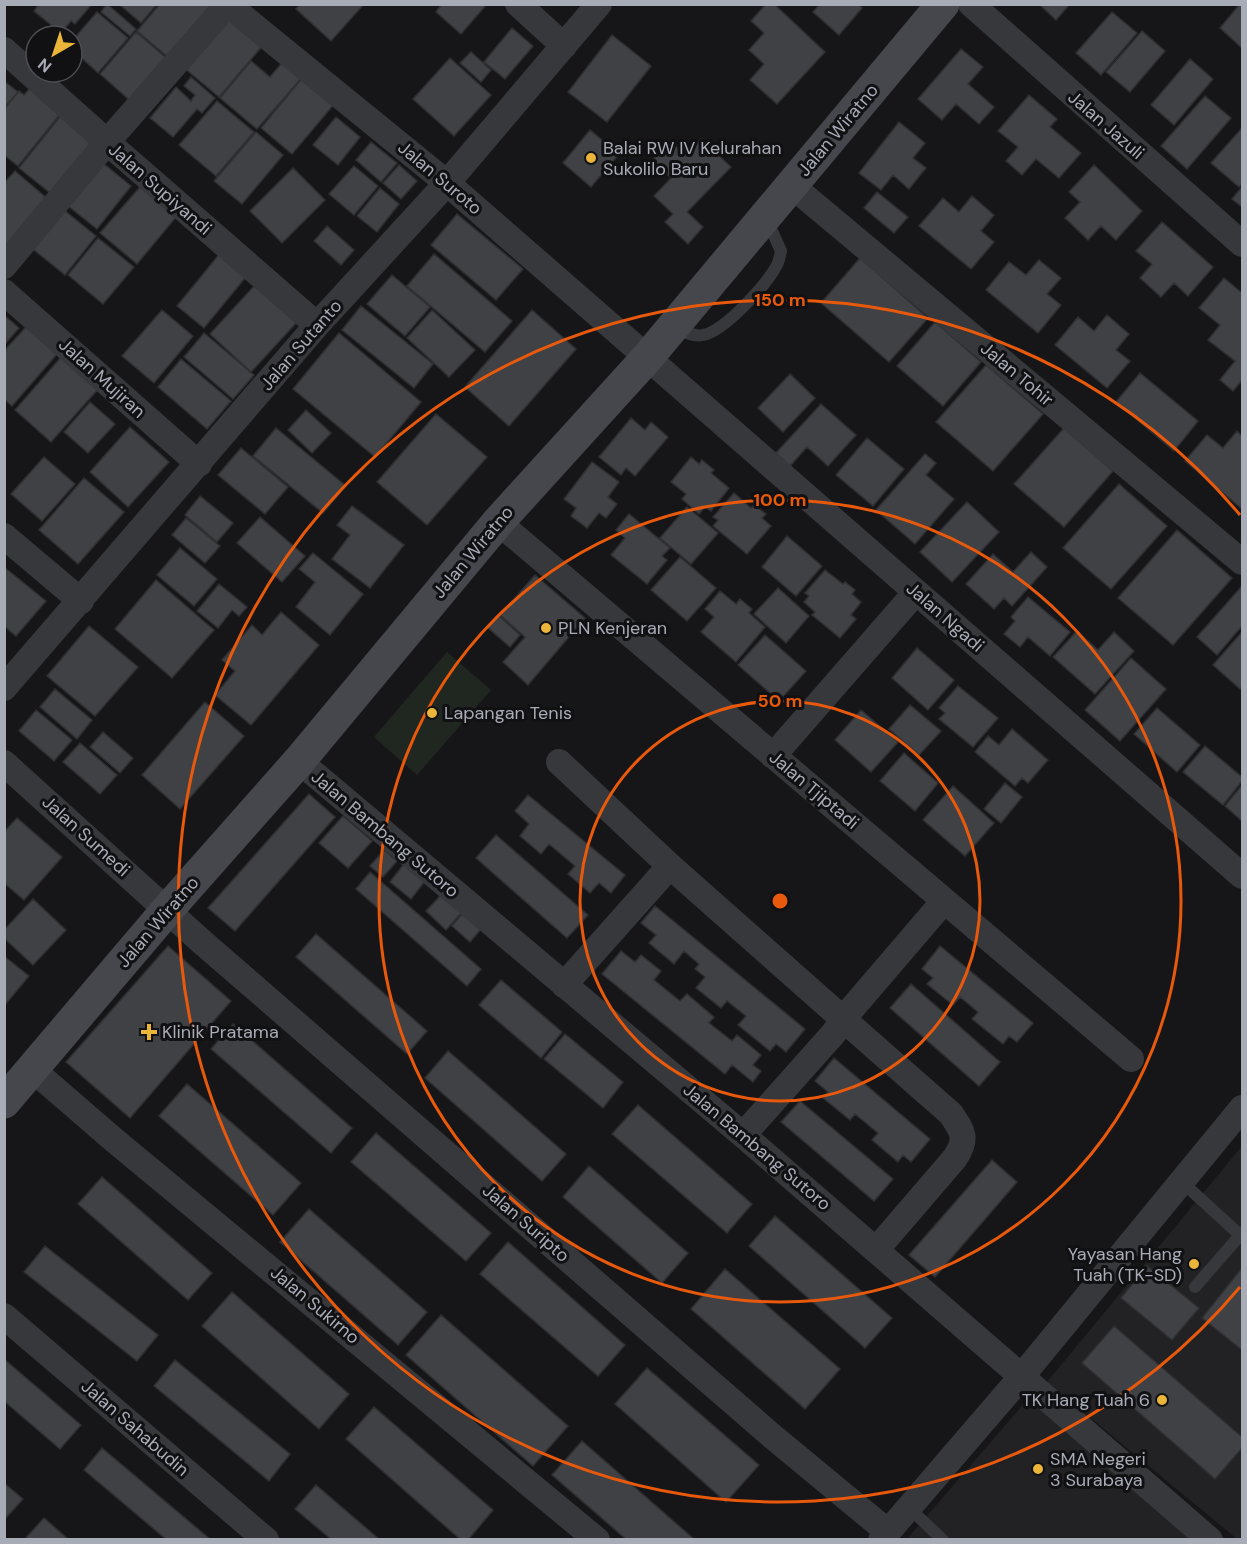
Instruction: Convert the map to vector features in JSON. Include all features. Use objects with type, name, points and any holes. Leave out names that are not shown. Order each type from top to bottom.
[{"type":"main road","name":"Jalan Wiratno","points":[[4,1102],[168,909],[299,761],[498,522],[647,358],[943,4]]},
{"type":"street","points":[[518,4],[564,46]]},
{"type":"street","name":"Jalan Sutanto","points":[[4,688],[199,465],[317,325],[447,183],[599,4]]},
{"type":"street","name":"Jalan Jazuli","points":[[970,4],[1242,244]]},
{"type":"street","points":[[4,266],[107,142],[227,5]]},
{"type":"street","name":"Jalan Suroto","points":[[227,5],[447,183],[647,358]]},
{"type":"street","name":"Jalan Supiyandi","points":[[4,50],[317,325]]},
{"type":"street","name":"Jalan Tohir","points":[[791,185],[1242,562]]},
{"type":"street","name":"Jalan Mujiran","points":[[4,291],[199,465]]},
{"type":"street","name":"Jalan Ngadi","points":[[647,358],[1242,876]]},
{"type":"street","name":"Jalan Tjiptadi","points":[[498,522],[1131,1059]]},
{"type":"street","points":[[4,536],[81,601]]},
{"type":"street","points":[[773,756],[916,592]]},
{"type":"street","name":"Jalan Bambang Sutoro","points":[[299,761],[743,1135],[1210,1539]]},
{"type":"street","points":[[559,762],[670,866],[951,1114],[963,1132],[963,1146],[956,1158],[876,1250]]},
{"type":"street","name":"Jalan Sumedi","points":[[4,763],[168,909]]},
{"type":"street","points":[[564,985],[670,866]]},
{"type":"street","points":[[743,1135],[834,1033],[843,1019],[944,900]]},
{"type":"street","name":"Jalan Suripto","points":[[168,909],[202,942],[884,1535]]},
{"type":"street","name":"Jalan Sukirno","points":[[33,1070],[114,1140],[597,1539]]},
{"type":"street","points":[[884,1535],[1022,1376],[1242,1108]]},
{"type":"street","name":"Jalan Sahabudin","points":[[4,1316],[266,1539]]},
{"type":"lane","points":[[1182,1182],[1241,1234],[1195,1287]]},
{"type":"lane","points":[[909,1508],[943,1539]]},
{"type":"shaded area","name":"Lapangan Tenis","points":[[447,652],[491,690],[417,775],[374,737]]},
{"type":"shaded area","name":"Yayasan Hang Tuah (TK-SD)","points":[[1242,1146],[1242,1539],[1237,1539],[1047,1382]]},
{"type":"shaded area","name":"SMA Negeri 3 Surabaya","points":[[1028,1399],[1191,1540],[906,1540]]},
{"type":"building","points":[[39,4],[92,4],[75,24],[71,21],[68,24],[50,24],[34,11]]},
{"type":"building","points":[[107,4],[136,29],[130,36],[101,12]]},
{"type":"building","points":[[119,4],[157,4],[141,23]]},
{"type":"building","points":[[160,4],[217,4],[175,63],[137,31]]},
{"type":"building","points":[[300,4],[364,4],[331,41],[296,9]]},
{"type":"building","points":[[442,4],[487,4],[461,34],[436,12]]},
{"type":"building","points":[[766,4],[774,4],[825,52],[777,104],[750,80],[764,64],[749,50],[764,33],[751,21]]},
{"type":"building","points":[[820,4],[858,4],[862,8],[839,35],[813,12]]},
{"type":"building","points":[[1039,4],[1070,4],[1056,20]]},
{"type":"building","points":[[1242,4],[1242,48],[1220,28]]},
{"type":"building","points":[[97,12],[128,38],[98,73],[84,60],[84,27]]},
{"type":"building","points":[[1112,12],[1137,33],[1101,75],[1076,53]]},
{"type":"building","points":[[228,13],[264,44],[219,97],[183,67]]},
{"type":"building","points":[[512,28],[533,46],[505,79],[484,62]]},
{"type":"building","points":[[1142,31],[1165,51],[1130,92],[1106,72]]},
{"type":"building","points":[[136,32],[171,62],[134,104],[100,74]]},
{"type":"building","points":[[612,35],[651,66],[607,122],[568,92]]},
{"type":"building","points":[[961,49],[983,67],[968,84],[994,107],[979,124],[956,104],[942,120],[918,99]]},
{"type":"building","points":[[471,52],[491,70],[481,82],[460,63]]},
{"type":"building","points":[[286,58],[305,74],[257,129],[220,98],[251,61],[270,77]]},
{"type":"building","points":[[450,58],[491,95],[454,136],[413,99]]},
{"type":"building","points":[[1190,59],[1213,79],[1174,125],[1151,105]]},
{"type":"building","points":[[191,77],[215,98],[202,113],[197,109],[173,137],[150,118],[176,87],[191,101],[195,95],[184,86]]},
{"type":"building","points":[[303,77],[335,103],[292,154],[261,128]]},
{"type":"building","points":[[4,81],[18,92],[4,108]]},
{"type":"building","points":[[30,88],[61,113],[18,166],[4,155],[4,109],[19,91],[24,95]]},
{"type":"building","points":[[1029,95],[1057,119],[1050,127],[1081,153],[1059,178],[1036,159],[1022,175],[1006,161],[1018,147],[998,131]]},
{"type":"building","points":[[1205,96],[1231,118],[1187,169],[1161,146]]},
{"type":"building","points":[[217,101],[254,132],[216,176],[179,145]]},
{"type":"building","points":[[63,113],[98,142],[54,196],[19,168]]},
{"type":"building","points":[[336,117],[360,137],[338,165],[313,145]]},
{"type":"building","points":[[899,122],[925,143],[913,158],[926,168],[909,189],[893,175],[881,190],[859,173]]},
{"type":"building","points":[[1242,128],[1242,184],[1239,187],[1211,163]]},
{"type":"building","name":"Balai RW IV Kelurahan Sukolilo Baru","points":[[590,130],[619,154],[591,187],[563,163]]},
{"type":"building","points":[[256,132],[283,155],[242,204],[214,181]]},
{"type":"building","points":[[701,139],[731,167],[687,212],[703,227],[688,244],[665,222],[673,214],[654,196],[671,178],[653,160],[670,141],[685,155]]},
{"type":"building","points":[[371,142],[397,163],[381,182],[356,160]]},
{"type":"building","points":[[98,159],[131,186],[97,229],[63,202]]},
{"type":"building","points":[[399,165],[417,181],[401,199],[383,183]]},
{"type":"building","points":[[1094,165],[1142,211],[1116,240],[1101,226],[1088,240],[1065,218],[1080,202],[1069,192]]},
{"type":"building","points":[[354,166],[378,186],[354,215],[329,194]]},
{"type":"building","points":[[293,168],[325,200],[282,243],[250,211]]},
{"type":"building","points":[[15,171],[49,200],[8,248],[4,245],[4,183]]},
{"type":"building","points":[[140,187],[176,217],[137,264],[100,233]]},
{"type":"building","points":[[1242,187],[1242,207],[1232,199]]},
{"type":"building","points":[[380,188],[399,204],[377,232],[357,216]]},
{"type":"building","points":[[877,192],[908,217],[894,233],[864,208]]},
{"type":"building","points":[[972,196],[994,215],[981,231],[994,242],[971,269],[919,226],[943,198],[959,212]]},
{"type":"building","points":[[59,206],[96,236],[65,275],[28,245]]},
{"type":"building","points":[[457,214],[523,269],[496,300],[431,245]]},
{"type":"building","points":[[1162,222],[1213,267],[1188,296],[1174,283],[1161,297],[1140,278],[1152,264],[1136,251]]},
{"type":"building","points":[[327,226],[354,250],[341,265],[314,241]]},
{"type":"building","points":[[98,238],[134,267],[103,304],[68,275]]},
{"type":"building","points":[[222,251],[249,273],[204,328],[177,306]]},
{"type":"building","points":[[434,254],[512,321],[485,352],[407,286]]},
{"type":"building","points":[[860,258],[928,318],[889,362],[821,303]]},
{"type":"building","points":[[1039,260],[1061,278],[1047,294],[1061,305],[1038,333],[986,290],[1009,262],[1026,275]]},
{"type":"building","points":[[392,275],[430,307],[405,336],[367,304]]},
{"type":"building","points":[[1224,278],[1242,293],[1242,380],[1233,391],[1220,380],[1235,361],[1208,340],[1220,325],[1199,308]]},
{"type":"building","points":[[256,284],[297,322],[251,372],[210,334]]},
{"type":"building","points":[[361,306],[433,364],[414,388],[342,330]]},
{"type":"building","points":[[162,310],[193,336],[154,383],[122,356]]},
{"type":"building","points":[[432,310],[475,350],[449,377],[407,338]]},
{"type":"building","points":[[532,310],[576,349],[509,426],[465,387]]},
{"type":"building","points":[[4,315],[19,328],[4,345]]},
{"type":"building","points":[[1107,315],[1129,334],[1116,350],[1130,361],[1107,388],[1055,345],[1078,317],[1094,331]]},
{"type":"building","points":[[935,322],[981,362],[943,406],[897,366]]},
{"type":"building","points":[[26,327],[57,354],[12,406],[4,399],[4,351]]},
{"type":"building","points":[[204,333],[254,375],[233,399],[184,357]]},
{"type":"building","points":[[339,333],[421,402],[375,457],[293,389]]},
{"type":"building","points":[[63,355],[100,387],[51,442],[15,410]]},
{"type":"building","points":[[181,359],[231,401],[207,429],[158,387]]},
{"type":"building","points":[[986,365],[1043,414],[993,471],[936,422]]},
{"type":"building","points":[[1140,373],[1198,421],[1174,451],[1116,402]]},
{"type":"building","points":[[790,374],[815,398],[783,432],[758,408]]},
{"type":"building","points":[[90,402],[115,424],[88,453],[64,432]]},
{"type":"building","points":[[821,404],[856,435],[828,466],[807,447],[790,466],[776,453]]},
{"type":"building","points":[[306,410],[331,433],[312,453],[288,430]]},
{"type":"building","points":[[436,414],[487,457],[427,525],[377,482]]},
{"type":"building","points":[[631,418],[645,430],[651,422],[668,437],[635,476],[626,468],[621,475],[599,457]]},
{"type":"building","points":[[130,427],[169,462],[128,507],[90,472]]},
{"type":"building","points":[[276,428],[346,486],[323,513],[253,456]]},
{"type":"building","points":[[1064,428],[1113,471],[1064,527],[1014,484]]},
{"type":"building","points":[[1237,431],[1242,436],[1241,508],[1185,461],[1207,435],[1223,448]]},
{"type":"building","points":[[867,438],[904,469],[873,506],[836,475]]},
{"type":"building","points":[[241,448],[288,487],[265,514],[218,475]]},
{"type":"building","points":[[925,454],[936,463],[926,475],[954,499],[915,544],[876,510]]},
{"type":"building","points":[[44,457],[75,484],[42,521],[11,494]]},
{"type":"building","points":[[691,457],[699,464],[702,460],[714,470],[711,473],[729,488],[711,511],[705,507],[699,514],[682,499],[686,494],[671,482]]},
{"type":"building","points":[[592,462],[619,482],[608,497],[617,504],[606,518],[599,513],[587,528],[571,516],[576,508],[564,499]]},
{"type":"building","points":[[84,478],[124,512],[78,564],[39,530]]},
{"type":"building","points":[[1119,484],[1167,526],[1111,589],[1063,548]]},
{"type":"building","points":[[734,493],[751,508],[754,505],[766,514],[762,518],[771,526],[747,554],[713,526],[718,520],[713,517]]},
{"type":"building","points":[[200,496],[233,523],[217,542],[185,515]]},
{"type":"building","points":[[967,502],[999,532],[952,582],[920,552]]},
{"type":"building","points":[[352,506],[404,545],[370,588],[332,559],[350,535],[337,525]]},
{"type":"building","points":[[687,507],[718,533],[691,564],[660,538]]},
{"type":"building","points":[[629,514],[670,548],[662,556],[667,560],[647,584],[611,555],[625,538],[616,530]]},
{"type":"building","points":[[260,517],[305,556],[282,582],[237,543]]},
{"type":"building","points":[[186,518],[220,546],[205,563],[172,535]]},
{"type":"building","points":[[1177,530],[1232,578],[1173,645],[1118,598]]},
{"type":"building","points":[[787,536],[822,566],[796,596],[762,567]]},
{"type":"building","points":[[180,548],[217,579],[194,606],[157,575]]},
{"type":"building","points":[[1031,552],[1047,567],[1012,606],[1004,598],[994,609],[966,584],[993,554],[1013,572]]},
{"type":"building","points":[[313,553],[363,594],[330,635],[296,607],[315,582],[299,569]]},
{"type":"building","points":[[680,557],[716,588],[687,621],[651,590]]},
{"type":"building","points":[[4,567],[46,601],[16,636],[4,626]]},
{"type":"building","points":[[825,570],[855,590],[852,594],[861,602],[851,615],[856,619],[840,638],[812,615],[815,612],[804,602],[809,596],[805,593]]},
{"type":"building","name":"PLN Kenjeran","points":[[535,575],[585,618],[528,685],[503,662],[525,637],[500,615]]},
{"type":"building","points":[[156,580],[214,630],[172,678],[115,629]]},
{"type":"building","points":[[219,584],[247,607],[239,616],[232,610],[218,628],[197,611]]},
{"type":"building","points":[[1242,586],[1242,626],[1217,655],[1197,637]]},
{"type":"building","points":[[778,588],[809,616],[786,643],[754,614]]},
{"type":"building","points":[[720,591],[736,604],[740,599],[752,609],[749,613],[765,627],[736,662],[701,632],[714,617],[705,609]]},
{"type":"building","points":[[1028,597],[1070,632],[1050,656],[1028,637],[1020,647],[1004,634],[1015,621],[1011,617]]},
{"type":"building","points":[[281,612],[319,645],[251,725],[215,695],[235,671],[222,660],[252,625],[262,635]]},
{"type":"building","points":[[498,615],[520,635],[510,647],[487,627]]},
{"type":"building","points":[[89,626],[138,667],[95,716],[47,676]]},
{"type":"building","points":[[1077,631],[1098,650],[1114,632],[1134,651],[1095,694],[1053,657]]},
{"type":"building","points":[[1242,632],[1242,687],[1240,689],[1213,665]]},
{"type":"building","points":[[765,635],[806,671],[779,701],[738,665]]},
{"type":"building","points":[[917,648],[954,680],[928,710],[892,678]]},
{"type":"building","points":[[1131,658],[1166,689],[1120,741],[1085,710]]},
{"type":"building","points":[[958,686],[998,718],[973,747],[939,719],[945,713],[939,708]]},
{"type":"building","points":[[55,689],[92,720],[77,739],[40,707]]},
{"type":"building","points":[[205,702],[244,736],[180,809],[142,775]]},
{"type":"building","points":[[910,705],[941,731],[919,755],[889,729]]},
{"type":"building","points":[[1157,708],[1200,745],[1177,772],[1134,734]]},
{"type":"building","points":[[36,710],[72,740],[54,761],[19,731]]},
{"type":"building","points":[[861,710],[898,742],[871,772],[835,740]]},
{"type":"building","points":[[1012,729],[1048,760],[1028,783],[1022,778],[1015,786],[975,752],[988,736],[999,745]]},
{"type":"building","points":[[103,732],[133,758],[120,773],[90,747]]},
{"type":"building","points":[[80,743],[117,775],[100,794],[63,762]]},
{"type":"building","points":[[1205,746],[1242,777],[1242,781],[1223,805],[1183,772]]},
{"type":"building","points":[[904,753],[938,783],[915,811],[880,781]]},
{"type":"building","points":[[1005,783],[1022,797],[1001,823],[984,809]]},
{"type":"building","points":[[1242,785],[1242,821],[1225,806]]},
{"type":"building","points":[[953,786],[994,823],[965,856],[923,820]]},
{"type":"building","points":[[309,794],[335,817],[235,931],[208,908]]},
{"type":"building","points":[[528,795],[625,875],[611,893],[599,883],[590,893],[568,874],[575,866],[549,844],[541,854],[520,836],[529,824],[515,811]]},
{"type":"building","points":[[343,816],[372,841],[348,868],[319,843]]},
{"type":"building","points":[[17,818],[62,857],[24,900],[4,883],[4,832]]},
{"type":"building","points":[[496,835],[588,915],[567,938],[476,858]]},
{"type":"building","points":[[384,850],[397,861],[383,877],[370,866]]},
{"type":"building","points":[[404,864],[425,881],[411,899],[390,882]]},
{"type":"building","points":[[370,872],[481,969],[467,986],[356,889]]},
{"type":"building","points":[[441,895],[461,913],[446,930],[426,911]]},
{"type":"building","points":[[33,899],[66,930],[33,965],[4,938],[4,930]]},
{"type":"building","points":[[655,906],[805,1029],[786,1052],[776,1044],[770,1051],[738,1025],[746,1016],[727,1001],[721,1008],[696,988],[705,977],[695,969],[699,964],[684,951],[674,964],[649,943],[656,935],[641,923]]},
{"type":"building","points":[[463,913],[481,929],[470,942],[452,926]]},
{"type":"building","points":[[316,934],[427,1031],[407,1054],[296,957]]},
{"type":"building","name":"Klinik Pratama","points":[[168,946],[231,1001],[130,1118],[66,1062]]},
{"type":"building","points":[[940,946],[1033,1023],[1017,1042],[1009,1036],[1003,1044],[972,1019],[978,1012],[960,997],[953,1005],[927,984],[933,978],[922,969]]},
{"type":"building","points":[[621,951],[635,962],[641,955],[661,971],[654,980],[680,1001],[687,994],[714,1017],[709,1023],[732,1041],[737,1035],[761,1055],[753,1065],[761,1071],[753,1082],[732,1065],[725,1074],[602,974]]},
{"type":"building","points":[[4,956],[29,976],[4,1006]]},
{"type":"building","points":[[501,980],[562,1032],[541,1058],[479,1005]]},
{"type":"building","points":[[911,984],[1000,1062],[979,1086],[890,1008]]},
{"type":"building","points":[[233,1024],[352,1128],[331,1153],[211,1049]]},
{"type":"building","points":[[565,1034],[623,1082],[603,1108],[544,1059]]},
{"type":"building","points":[[448,1051],[566,1154],[542,1181],[425,1078]]},
{"type":"building","points":[[834,1058],[930,1139],[911,1162],[903,1155],[898,1162],[872,1140],[878,1133],[855,1114],[850,1120],[823,1098],[828,1092],[815,1081]]},
{"type":"building","points":[[187,1084],[301,1183],[273,1215],[159,1116]]},
{"type":"building","points":[[800,1101],[893,1179],[874,1201],[781,1122]]},
{"type":"building","points":[[638,1105],[752,1204],[727,1233],[612,1134]]},
{"type":"building","points":[[376,1133],[491,1233],[466,1261],[351,1162]]},
{"type":"building","points":[[992,1160],[1017,1182],[935,1277],[909,1255]]},
{"type":"building","points":[[589,1166],[688,1253],[662,1283],[563,1197]]},
{"type":"building","points":[[102,1177],[212,1273],[188,1300],[78,1204]]},
{"type":"building","points":[[309,1209],[427,1312],[398,1345],[280,1242]]},
{"type":"building","points":[[775,1216],[892,1318],[865,1348],[749,1246]]},
{"type":"building","points":[[508,1242],[625,1345],[598,1376],[480,1274]]},
{"type":"building","points":[[45,1246],[158,1335],[137,1361],[24,1272]]},
{"type":"building","points":[[1147,1266],[1199,1308],[1172,1340],[1121,1298]]},
{"type":"building","points":[[1242,1268],[1242,1350],[1202,1318]]},
{"type":"building","points":[[725,1269],[840,1369],[805,1409],[691,1309]]},
{"type":"building","points":[[232,1292],[349,1394],[319,1429],[202,1326]]},
{"type":"building","points":[[441,1315],[568,1426],[533,1466],[406,1355]]},
{"type":"building","name":"TK Hang Tuah 6","points":[[1114,1326],[1242,1437],[1242,1448],[1215,1479],[1082,1363]]},
{"type":"building","points":[[4,1359],[81,1425],[60,1449],[4,1401]]},
{"type":"building","points":[[175,1360],[290,1454],[269,1481],[154,1386]]},
{"type":"building","points":[[647,1368],[759,1465],[726,1502],[615,1404]]},
{"type":"building","points":[[374,1407],[493,1510],[468,1540],[461,1540],[346,1439]]},
{"type":"building","points":[[582,1441],[695,1540],[627,1540],[552,1475]]},
{"type":"building","points":[[102,1448],[211,1540],[167,1540],[84,1470]]},
{"type":"building","points":[[4,1483],[23,1499],[4,1520]]},
{"type":"building","points":[[316,1485],[380,1540],[332,1540],[295,1509]]},
{"type":"building","points":[[44,1518],[69,1540],[24,1540]]},
{"type":"place","name":"Balai RW IV Kelurahan Sukolilo Baru","points":[[591,158]]},
{"type":"place","name":"PLN Kenjeran","points":[[546,628]]},
{"type":"place","name":"Lapangan Tenis","points":[[432,713]]},
{"type":"place","name":"Klinik Pratama","points":[[149,1032]]},
{"type":"place","name":"Yayasan Hang Tuah (TK-SD)","points":[[1194,1264]]},
{"type":"place","name":"TK Hang Tuah 6","points":[[1162,1400]]},
{"type":"place","name":"SMA Negeri 3 Surabaya","points":[[1038,1469]]}]
